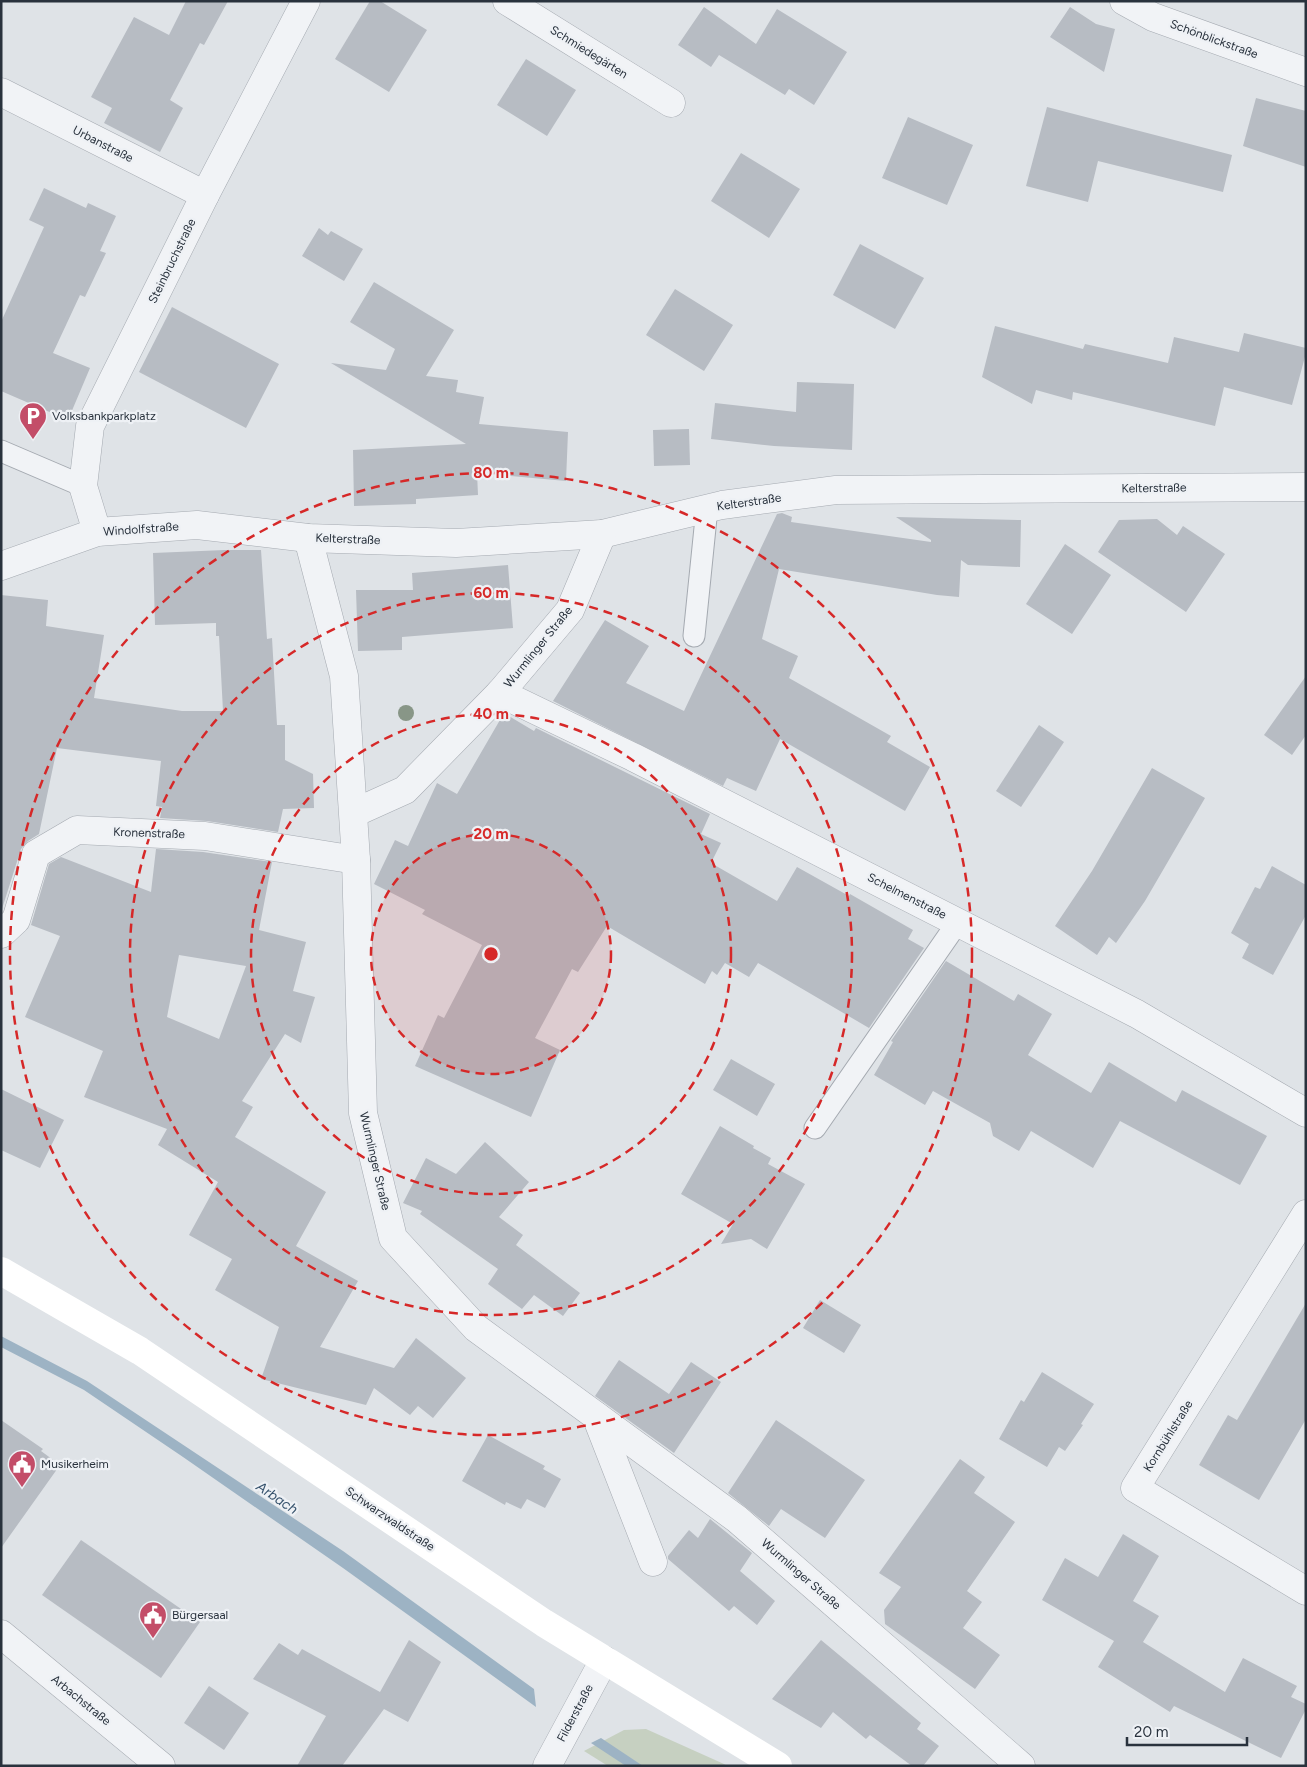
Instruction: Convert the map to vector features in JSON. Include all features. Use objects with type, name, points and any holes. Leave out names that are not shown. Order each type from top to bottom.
[{"type":"street","name":"Steinbruchstraße","points":[[97,532],[83,486],[90,426],[205,195],[306,1]]},
{"type":"street","name":"Schmiedegärten","points":[[507,1],[671,104]]},
{"type":"street","name":"Schönblickstraße","points":[[1124,1],[1153,17],[1306,72]]},
{"type":"street","name":"Urbanstraße","points":[[1,92],[205,195]]},
{"type":"street","name":"Kelterstraße","points":[[197,525],[308,538],[456,543],[602,534],[722,505],[836,490],[1306,487]]},
{"type":"street","name":"Windolfstraße","points":[[1,566],[97,532],[197,525]]},
{"type":"street","name":"Wurmlinger Straße","points":[[354,813],[405,790],[500,693],[570,610],[602,534]]},
{"type":"street","name":"Wurmlinger Straße","points":[[308,538],[344,676],[354,813],[363,1113],[393,1238],[476,1328],[737,1519],[994,1755],[1021,1766]]},
{"type":"street","name":"Schelmenstraße","points":[[500,693],[634,757],[1137,1014],[1306,1113]]},
{"type":"street","name":"Kronenstraße","points":[[1,934],[16,920],[36,854],[77,830],[205,836],[356,860]]},
{"type":"street","name":"Kornbühlstraße","points":[[1306,1214],[1135,1488],[1306,1591]]},
{"type":"street","name":"Schwarzwaldstraße","points":[[1,1271],[140,1351],[544,1623],[778,1766]]},
{"type":"street","points":[[596,1416],[653,1562]]},
{"type":"street","name":"Arbachstraße","points":[[1,1634],[161,1766]]},
{"type":"street","name":"Filderstraße","points":[[546,1766],[604,1660]]},
{"type":"lane","points":[[1,450],[83,486]]},
{"type":"lane","points":[[694,636],[707,508]]},
{"type":"lane","points":[[815,1128],[958,922]]},
{"type":"green space","points":[[646,1729],[727,1766],[608,1766],[584,1751],[624,1730]]},
{"type":"water","points":[[1,1336],[87,1381],[343,1551],[534,1689],[536,1707],[343,1568],[84,1390],[1,1347]]},
{"type":"water","points":[[601,1738],[643,1766],[626,1766],[591,1743]]},
{"type":"building","points":[[186,1],[228,1],[204,45],[200,43],[170,100],[183,108],[160,152],[104,123],[112,108],[91,97],[134,17],[169,35]]},
{"type":"building","points":[[370,1],[380,1],[427,30],[389,92],[335,59]]},
{"type":"building","points":[[704,7],[756,44],[777,9],[847,52],[814,105],[789,89],[785,95],[719,55],[711,67],[678,45]]},
{"type":"building","points":[[1070,7],[1096,24],[1115,29],[1104,72],[1050,37]]},
{"type":"building","points":[[526,59],[576,90],[547,136],[497,105]]},
{"type":"building","points":[[1256,98],[1306,111],[1306,167],[1243,146]]},
{"type":"building","points":[[1047,107],[1232,155],[1223,192],[1098,161],[1088,202],[1026,186]]},
{"type":"building","points":[[908,117],[973,145],[947,205],[882,178]]},
{"type":"building","points":[[741,153],[800,189],[769,238],[711,201]]},
{"type":"building","points":[[44,188],[86,208],[88,203],[116,216],[100,251],[106,253],[85,297],[80,295],[53,353],[90,368],[68,420],[1,391],[1,322],[44,227],[29,220]]},
{"type":"building","points":[[319,228],[328,235],[331,231],[363,249],[344,281],[302,256]]},
{"type":"building","points":[[860,244],[924,278],[895,329],[833,295]]},
{"type":"building","points":[[374,282],[454,330],[426,376],[458,380],[456,392],[484,397],[479,424],[568,432],[566,481],[477,473],[478,495],[416,499],[416,504],[354,506],[353,450],[466,444],[331,363],[386,370],[395,349],[350,322]]},
{"type":"building","points":[[675,289],[733,325],[704,371],[646,335]]},
{"type":"building","points":[[172,307],[279,364],[246,428],[139,372]]},
{"type":"building","points":[[995,326],[1083,349],[1085,344],[1168,363],[1174,337],[1239,352],[1244,333],[1306,348],[1306,353],[1292,405],[1224,387],[1215,426],[1073,392],[1072,400],[1036,390],[1032,404],[982,377]]},
{"type":"building","points":[[797,382],[854,384],[852,450],[774,446],[711,439],[715,403],[796,412]]},
{"type":"building","points":[[689,429],[690,465],[654,466],[653,430]]},
{"type":"building","points":[[782,513],[792,517],[791,522],[931,542],[931,540],[896,517],[1021,520],[1020,567],[968,565],[961,560],[959,597],[779,569],[762,639],[798,656],[789,678],[891,736],[887,742],[930,767],[905,811],[780,739],[756,791],[727,778],[723,786],[553,701],[605,620],[649,646],[626,683],[684,711],[777,514]]},
{"type":"building","points":[[1157,519],[1177,535],[1183,526],[1225,554],[1186,612],[1098,552],[1119,520]]},
{"type":"building","points":[[1065,544],[1111,575],[1072,634],[1026,604]]},
{"type":"building","points":[[261,550],[267,639],[272,638],[277,725],[285,725],[285,760],[313,774],[314,808],[283,809],[278,832],[207,821],[160,818],[162,807],[156,806],[161,761],[57,748],[39,834],[28,841],[21,849],[1,912],[1,595],[48,600],[46,626],[104,635],[94,698],[182,711],[223,711],[219,636],[216,636],[216,623],[155,625],[153,553]]},
{"type":"building","points":[[508,565],[513,628],[402,637],[402,650],[358,651],[356,590],[413,590],[412,573]]},
{"type":"building","points":[[1306,676],[1306,735],[1292,755],[1264,735]]},
{"type":"building","points":[[504,713],[534,731],[536,728],[710,814],[701,834],[721,843],[711,863],[777,901],[797,867],[849,896],[850,894],[913,930],[908,939],[924,948],[869,1028],[758,963],[749,977],[725,963],[717,975],[712,971],[705,984],[607,926],[578,972],[572,969],[535,1038],[560,1050],[531,1117],[415,1066],[438,1015],[444,1018],[482,945],[422,914],[425,910],[374,884],[395,840],[408,846],[437,783],[457,794]]},
{"type":"building","points":[[1039,725],[1064,742],[1021,807],[996,791]]},
{"type":"building","points":[[1152,768],[1205,798],[1145,901],[1116,943],[1109,937],[1097,955],[1055,926],[1092,871]]},
{"type":"building","points":[[156,849],[203,852],[272,862],[259,930],[306,942],[293,991],[315,997],[301,1043],[285,1034],[242,1101],[253,1107],[235,1137],[326,1192],[296,1246],[358,1281],[320,1347],[394,1368],[416,1338],[466,1378],[433,1418],[418,1406],[410,1415],[374,1388],[366,1405],[261,1379],[279,1327],[215,1290],[232,1259],[189,1235],[218,1182],[158,1145],[167,1129],[84,1097],[103,1051],[25,1017],[60,936],[31,925],[49,864],[61,857],[151,892]],"holes":[[[179,955],[246,966],[219,1039],[167,1017]]]},
{"type":"building","points":[[1272,866],[1306,885],[1306,915],[1273,975],[1242,958],[1249,944],[1231,933],[1255,887],[1260,889]]},
{"type":"building","points":[[946,961],[1014,1001],[1018,994],[1052,1014],[1028,1055],[1091,1093],[1109,1062],[1176,1102],[1182,1090],[1267,1136],[1240,1185],[1120,1121],[1093,1168],[1031,1131],[1019,1151],[993,1136],[990,1123],[933,1091],[925,1105],[874,1075],[893,1042],[891,1041]]},
{"type":"building","points":[[731,1059],[775,1084],[757,1116],[713,1090]]},
{"type":"building","points":[[1,1089],[64,1120],[40,1168],[1,1150]]},
{"type":"building","points":[[720,1126],[771,1158],[768,1164],[805,1184],[767,1249],[751,1239],[721,1244],[733,1224],[681,1194]]},
{"type":"building","points":[[485,1142],[529,1182],[499,1217],[523,1235],[516,1245],[580,1293],[563,1316],[534,1295],[522,1309],[488,1284],[498,1269],[420,1214],[422,1211],[403,1203],[426,1158],[456,1174]]},
{"type":"building","points":[[820,1300],[861,1325],[844,1353],[803,1328]]},
{"type":"building","points":[[1306,1303],[1306,1419],[1259,1500],[1199,1465],[1228,1415],[1237,1420]]},
{"type":"building","points":[[619,1360],[669,1394],[691,1362],[721,1382],[674,1453],[595,1396]]},
{"type":"building","points":[[1042,1372],[1094,1404],[1081,1424],[1083,1425],[1065,1451],[1059,1447],[1047,1467],[999,1439],[1021,1400],[1024,1402]]},
{"type":"building","name":"Musikerheim","points":[[1,1420],[43,1449],[41,1451],[60,1465],[1,1548]]},
{"type":"building","points":[[776,1420],[865,1480],[825,1538],[781,1509],[769,1526],[728,1493]]},
{"type":"building","points":[[488,1435],[545,1466],[543,1469],[561,1479],[545,1508],[527,1499],[521,1509],[506,1502],[505,1505],[462,1481]]},
{"type":"building","points":[[960,1459],[985,1477],[974,1493],[1015,1522],[967,1591],[982,1602],[963,1628],[1000,1655],[975,1689],[885,1624],[884,1610],[901,1587],[879,1573]]},
{"type":"building","points":[[710,1519],[752,1553],[740,1571],[775,1601],[757,1625],[734,1606],[729,1611],[668,1559],[668,1556],[689,1530],[698,1538]]},
{"type":"building","points":[[1123,1534],[1159,1556],[1133,1601],[1159,1616],[1143,1642],[1225,1692],[1243,1658],[1297,1686],[1291,1697],[1306,1704],[1306,1709],[1281,1758],[1174,1706],[1170,1712],[1098,1667],[1114,1641],[1042,1600],[1065,1558],[1098,1577]]},
{"type":"building","points":[[81,1540],[200,1622],[161,1678],[42,1595]]},
{"type":"building","points":[[409,1640],[441,1662],[408,1722],[384,1709],[342,1766],[297,1766],[326,1716],[253,1679],[279,1643],[298,1655],[302,1649],[380,1692]]},
{"type":"building","points":[[821,1640],[921,1723],[917,1729],[939,1746],[923,1766],[912,1766],[870,1735],[866,1739],[833,1712],[821,1728],[772,1699]]},
{"type":"building","points":[[209,1686],[249,1713],[224,1750],[184,1723]]},
{"type":"place","name":"Volksbankparkplatz","points":[[33,440]]},
{"type":"place","name":"Musikerheim","points":[[22,1488]]},
{"type":"place","name":"Bürgersaal","points":[[153,1639]]},
{"type":"water label","name":"Arbach","points":[[277,1498]]}]
